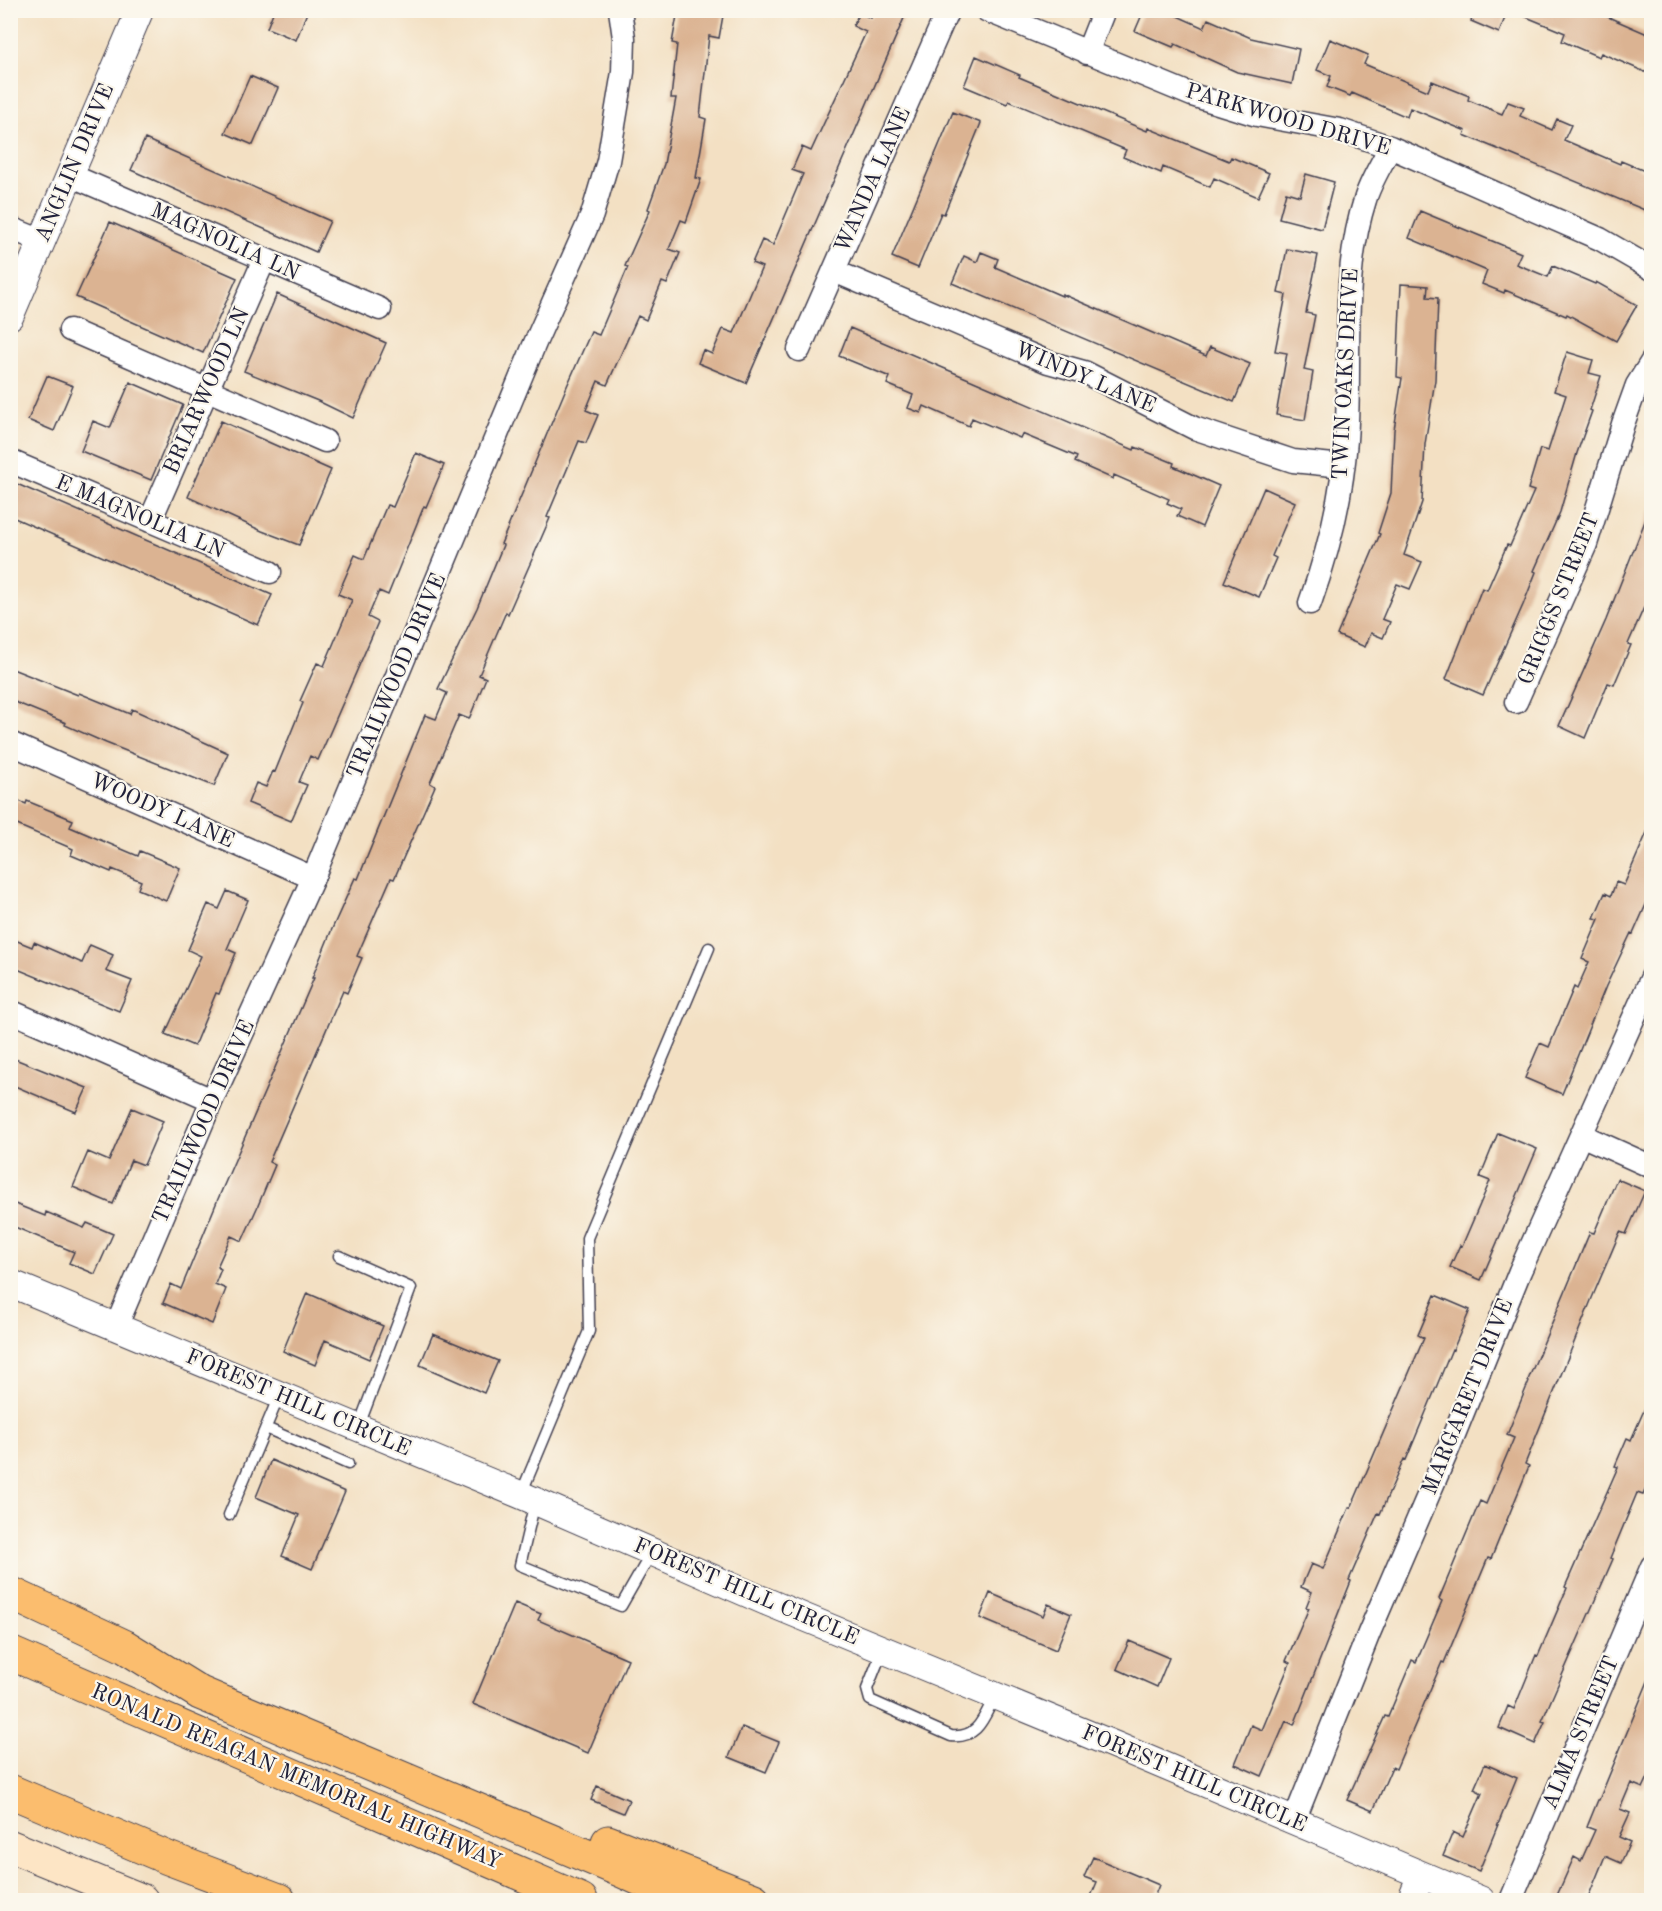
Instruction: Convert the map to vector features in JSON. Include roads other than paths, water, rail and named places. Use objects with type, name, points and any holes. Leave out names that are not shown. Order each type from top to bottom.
[{"type":"highway","points":[[10,1593],[124,1646],[754,1900]]},
{"type":"highway","points":[[124,1646],[200,1693],[686,1900]]},
{"type":"highway","name":"RONALD REAGAN MEMORIAL HIGHWAY","points":[[10,1653],[581,1900]]},
{"type":"highway","points":[[10,1791],[168,1858],[279,1900]]},
{"type":"main road","points":[[10,1846],[142,1900]]},
{"type":"street","name":"ANGLIN DRIVE","points":[[10,316],[140,10]]},
{"type":"street","name":"TRAILWOOD DRIVE","points":[[116,1327],[212,1100],[313,878],[535,343],[591,215],[608,161],[623,72],[624,38],[620,10]]},
{"type":"street","name":"WANDA LANE","points":[[799,350],[948,10]]},
{"type":"street","name":"PARKWOOD DRIVE","points":[[986,10],[1192,95],[1257,115],[1340,130],[1390,147],[1600,239],[1652,268]]},
{"type":"street","points":[[1087,53],[1104,10]]},
{"type":"street","name":"TWIN OAKS DRIVE","points":[[1310,603],[1327,555],[1336,516],[1343,466],[1346,440],[1348,307],[1355,238],[1365,198],[1390,147]]},
{"type":"street","name":"MAGNOLIA LN","points":[[70,175],[380,309]]},
{"type":"street","points":[[10,228],[42,241]]},
{"type":"street","name":"BRIARWOOD LN","points":[[150,521],[264,260]]},
{"type":"street","name":"WINDY LANE","points":[[834,271],[1048,362],[1084,372],[1194,428],[1293,461],[1343,466]]},
{"type":"street","points":[[70,330],[325,441]]},
{"type":"street","name":"GRIGGS STREET","points":[[1516,702],[1586,543],[1637,385],[1652,361]]},
{"type":"street","name":"E MAGNOLIA LN","points":[[10,461],[270,572]]},
{"type":"street","name":"WOODY LANE","points":[[10,743],[313,878]]},
{"type":"street","name":"MARGARET DRIVE","points":[[1294,1821],[1369,1633],[1449,1447],[1520,1271],[1652,977]]},
{"type":"street","points":[[10,1011],[212,1100]]},
{"type":"street","points":[[1581,1136],[1652,1167]]},
{"type":"street","name":"FOREST HILL CIRCLE","points":[[10,1283],[357,1429],[528,1498],[1481,1900]]},
{"type":"street","name":"ALMA STREET","points":[[1511,1900],[1652,1566]]},
{"type":"street","points":[[1411,1900],[1422,1875]]},
{"type":"lane","points":[[652,1552],[621,1606],[520,1565],[528,1498],[589,1331],[587,1238],[709,948]]},
{"type":"lane","points":[[339,1256],[411,1288],[357,1429]]},
{"type":"lane","points":[[228,1515],[279,1396]]},
{"type":"lane","points":[[266,1428],[348,1464]]},
{"type":"lane","points":[[883,1649],[867,1689],[870,1700],[951,1736],[964,1736],[977,1729],[995,1696]]}]
